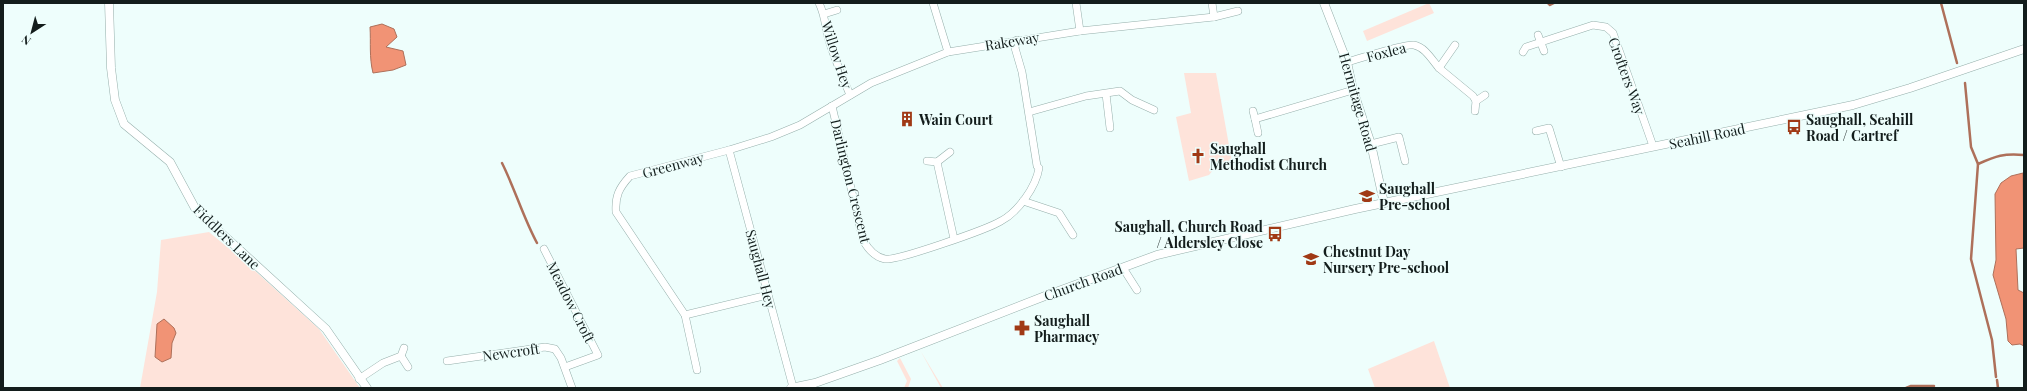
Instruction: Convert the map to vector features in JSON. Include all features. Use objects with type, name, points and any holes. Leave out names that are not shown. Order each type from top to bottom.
[{"type":"street","name":"Fiddlers Lane","points":[[109,3],[111,68],[115,100],[124,124],[170,162],[196,210],[326,329],[366,388]]},
{"type":"street","name":"Willow Hey","points":[[819,3],[824,14],[827,32],[850,95]]},
{"type":"street","points":[[933,3],[948,52]]},
{"type":"street","points":[[1076,3],[1080,31]]},
{"type":"street","points":[[1212,3],[1214,17]]},
{"type":"street","name":"Hermitage Road","points":[[1324,3],[1347,62],[1353,90],[1370,144],[1384,203]]},
{"type":"street","name":"Willow Hey","points":[[824,14],[837,10]]},
{"type":"street","name":"Rakeway","points":[[824,111],[871,83],[948,52],[1080,31],[1214,17],[1238,11]]},
{"type":"street","name":"Crofters Way","points":[[1524,46],[1539,38],[1593,25],[1606,27],[1614,33],[1653,146]]},
{"type":"street","points":[[1539,38],[1544,51]]},
{"type":"street","name":"Darlington Crescent","points":[[832,106],[863,240],[868,250],[875,256],[885,259],[897,259],[954,239],[1001,222],[1023,201],[1038,175],[1040,168],[1037,166],[1022,72],[1015,48],[1017,40]]},
{"type":"street","name":"Foxlea","points":[[1347,62],[1414,44],[1424,50],[1439,68],[1465,88],[1476,101]]},
{"type":"street","points":[[1439,68],[1455,45]]},
{"type":"street","name":"Seahill Road","points":[[1384,203],[1853,105],[1910,88],[2024,48]]},
{"type":"street","points":[[1255,119],[1353,90]]},
{"type":"street","points":[[1029,112],[1086,96],[1120,91],[1132,100],[1154,110]]},
{"type":"street","points":[[1109,93],[1110,128]]},
{"type":"street","points":[[1475,111],[1476,101],[1485,95]]},
{"type":"street","name":"Greenway","points":[[697,370],[685,315],[616,212],[615,200],[619,189],[630,176],[729,150],[800,125],[824,111]]},
{"type":"street","points":[[1253,111],[1258,134]]},
{"type":"street","points":[[1536,131],[1549,128],[1561,167]]},
{"type":"street","points":[[1370,144],[1399,137],[1405,161]]},
{"type":"street","name":"Saughall Hey","points":[[729,150],[792,388]]},
{"type":"street","points":[[928,161],[937,162],[950,152]]},
{"type":"street","points":[[937,162],[954,239]]},
{"type":"street","points":[[1023,201],[1059,213],[1073,235]]},
{"type":"street","name":"Church Road","points":[[792,388],[816,385],[1045,296],[1162,254],[1259,230],[1384,203]]},
{"type":"street","name":"Meadow Croft","points":[[544,249],[601,357],[565,367]]},
{"type":"street","points":[[1123,268],[1137,290]]},
{"type":"street","points":[[685,315],[768,295]]},
{"type":"street","name":"Newcroft","points":[[447,361],[548,347],[555,349],[561,358],[572,388]]},
{"type":"street","points":[[359,379],[383,363],[401,356],[404,348]]},
{"type":"street","points":[[401,356],[408,367]]},
{"type":"shaded area","points":[[1429,3],[1434,13],[1367,41],[1363,31]]},
{"type":"shaded area","points":[[382,24],[394,29],[397,37],[386,47],[403,51],[406,65],[393,70],[373,73],[370,27]]},
{"type":"shaded area","points":[[1184,73],[1216,73],[1232,162],[1218,164],[1209,175],[1189,181],[1176,117],[1191,113]]},
{"type":"shaded area","points":[[2023,173],[2024,248],[2016,249],[2018,290],[2024,293],[2024,346],[2020,344],[2012,345],[2008,341],[2006,319],[1993,275],[1996,260],[1995,194],[2001,183],[2011,176]]},
{"type":"shaded area","points":[[209,232],[244,261],[319,329],[360,388],[140,388],[157,292],[161,240]]},
{"type":"shaded area","points":[[164,319],[174,328],[176,333],[172,343],[171,358],[162,362],[155,357],[157,324]]},
{"type":"shaded area","points":[[1434,341],[1450,388],[1375,388],[1368,369]]},
{"type":"shaded area","points":[[920,350],[943,388],[941,388]]},
{"type":"shaded area","points":[[900,358],[911,379],[908,388],[904,388],[907,381],[897,361]]},
{"type":"waterway","points":[[1548,3],[1550,5],[1554,3]]},
{"type":"waterway","points":[[1941,3],[1957,63]]},
{"type":"waterway","points":[[1965,83],[1971,147],[1978,164],[2000,156],[2011,154],[2024,155]]},
{"type":"waterway","points":[[502,163],[537,243]]},
{"type":"waterway","points":[[1978,164],[1971,259],[1992,340],[1996,377]]},
{"type":"waterway","points":[[1997,380],[1998,388]]},
{"type":"waterway","points":[[1906,388],[1911,386],[1934,386]]},
{"type":"place","name":"Wain Court","points":[[907,119]]},
{"type":"place","name":"Saughall, Seahill Road / Cartref","points":[[1794,127]]},
{"type":"place","name":"Saughall Methodist Church","points":[[1198,156]]},
{"type":"place","name":"Saughall Pre-school","points":[[1367,196]]},
{"type":"place","name":"Saughall, Church Road / Aldersley Close","points":[[1275,234]]},
{"type":"place","name":"Chestnut Day Nursery Pre-school","points":[[1311,259]]},
{"type":"place","name":"Saughall Pharmacy","points":[[1022,328]]}]
